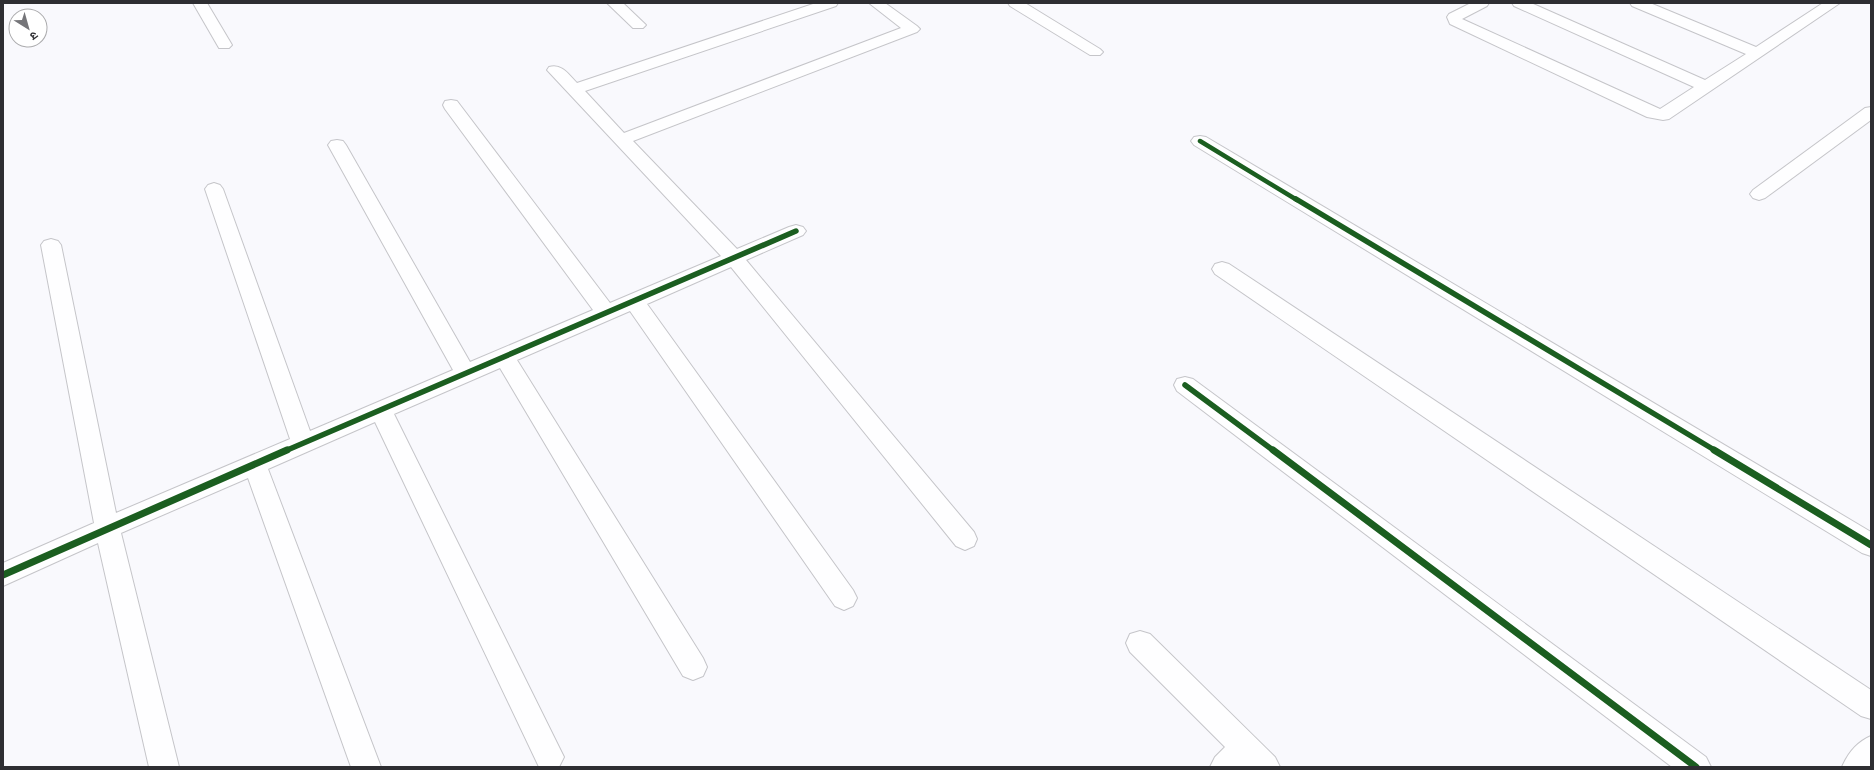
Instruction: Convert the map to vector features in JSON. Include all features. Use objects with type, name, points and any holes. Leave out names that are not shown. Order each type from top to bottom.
[{"type":"street","points":[[200,3],[224,45]]},
{"type":"street","points":[[614,3],[638,24]]},
{"type":"street","points":[[573,90],[830,3]]},
{"type":"street","points":[[621,140],[912,29],[876,3]]},
{"type":"street","points":[[1015,3],[1094,52]]},
{"type":"street","points":[[1482,3],[1454,17],[1455,21],[1653,113],[1663,115],[1833,3]]},
{"type":"street","points":[[1519,3],[1707,87]]},
{"type":"street","points":[[1637,3],[1669,10],[1758,53]]},
{"type":"street","points":[[555,70],[734,258],[965,539]]},
{"type":"street","points":[[451,105],[606,313]]},
{"type":"street","points":[[1759,194],[1871,112]]},
{"type":"street","points":[[1852,126],[1871,134]]},
{"type":"street","points":[[1200,141],[1871,545]]},
{"type":"street","points":[[336,145],[466,374]]},
{"type":"street","points":[[214,189],[303,444]]},
{"type":"street","points":[[3,575],[107,528],[796,231]]},
{"type":"street","points":[[51,245],[107,528],[164,767]]},
{"type":"street","points":[[1222,269],[1871,706]]},
{"type":"street","points":[[634,301],[844,598]]},
{"type":"street","points":[[504,357],[694,667]]},
{"type":"street","points":[[1185,385],[1696,767]]},
{"type":"street","points":[[381,411],[549,757]]},
{"type":"street","points":[[255,465],[366,767]]},
{"type":"street","points":[[1140,643],[1255,758],[1225,767]]},
{"type":"street","points":[[1857,767],[1871,750]]},
{"type":"cycle path","points":[[1200,141],[1871,545]]},
{"type":"cycle path","points":[[3,575],[107,528],[796,231]]},
{"type":"cycle path","points":[[1185,385],[1696,767]]}]
